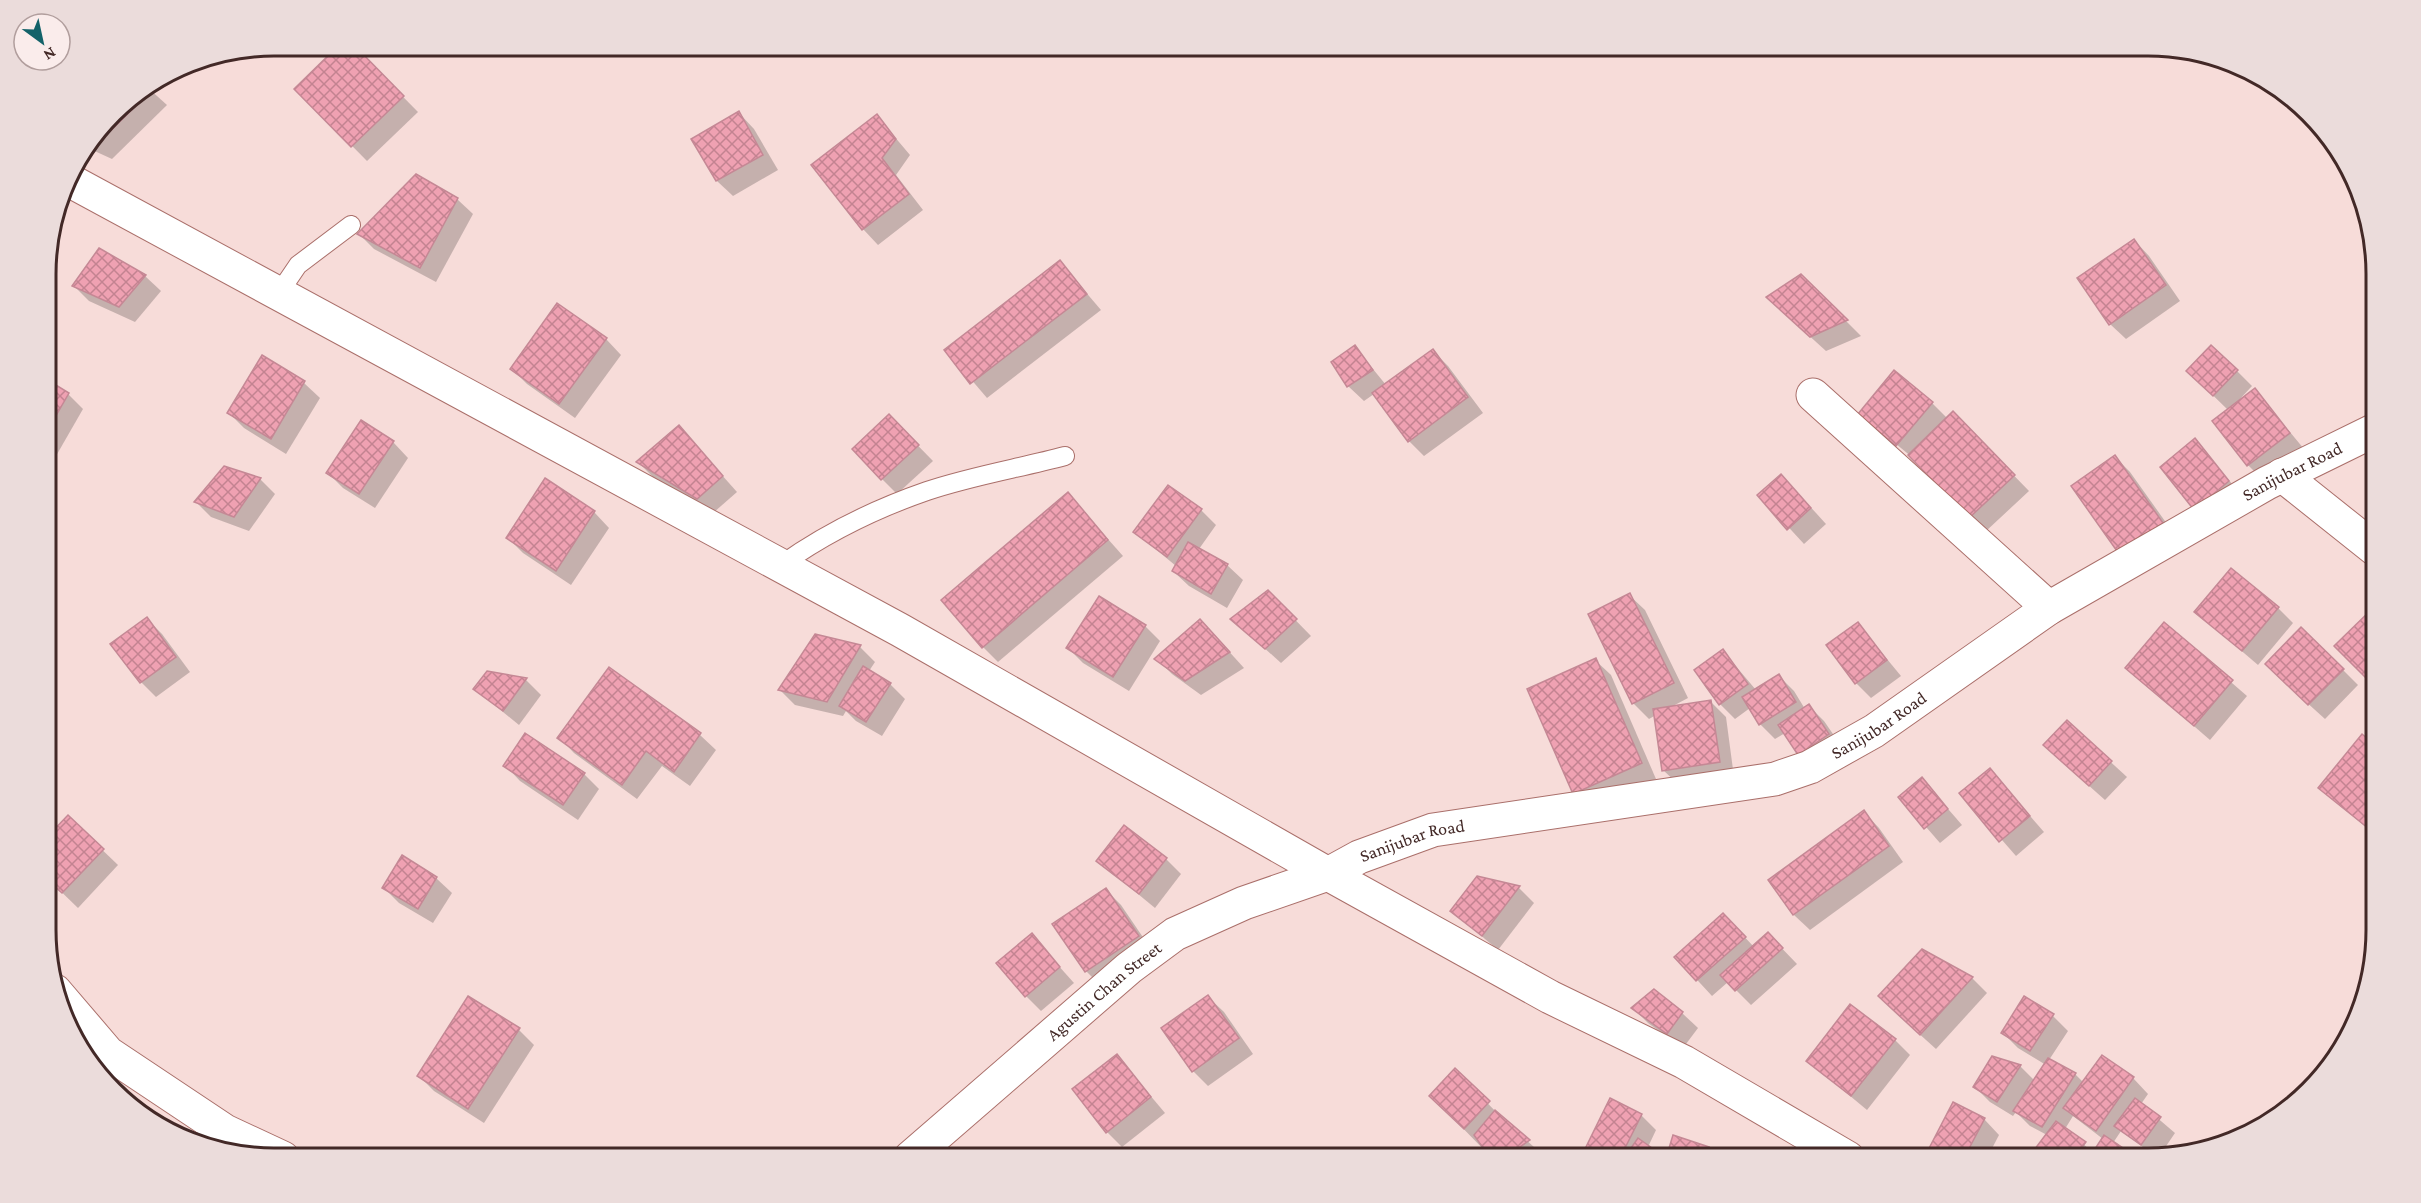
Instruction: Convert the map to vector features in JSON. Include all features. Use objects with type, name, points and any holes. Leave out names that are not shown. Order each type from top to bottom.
[{"type":"street","points":[[75,183],[781,565],[1328,874],[1550,997],[1684,1062],[1831,1148]]},
{"type":"street","points":[[1813,395],[2049,608]]},
{"type":"street","name":"Sanijubar Road","points":[[1328,874],[1359,857],[1433,830],[1775,779],[1810,767],[1875,731],[2049,608],[2282,475],[2366,434]]},
{"type":"street","points":[[2282,475],[2366,542]]},
{"type":"street","name":"Agustin Chan Street","points":[[922,1148],[1129,968],[1175,934],[1244,903],[1328,874]]},
{"type":"street","points":[[71,1009],[108,1053],[225,1131],[259,1147]]},
{"type":"lane","points":[[279,293],[298,265],[351,225]]},
{"type":"lane","points":[[781,565],[817,540],[843,526],[928,491],[1065,456]]},
{"type":"building","points":[[328,56],[365,56],[404,96],[351,147],[294,89]]},
{"type":"building","points":[[140,102],[105,136],[119,119]]},
{"type":"building","points":[[739,111],[763,155],[716,181],[691,139]]},
{"type":"building","points":[[877,114],[896,139],[882,158],[909,194],[862,230],[811,165]]},
{"type":"building","points":[[416,174],[458,198],[420,268],[357,234]]},
{"type":"building","points":[[2134,239],[2166,285],[2109,325],[2077,278]]},
{"type":"building","points":[[99,248],[146,275],[119,307],[72,286]]},
{"type":"building","points":[[1060,260],[1087,294],[970,384],[944,350]]},
{"type":"building","points":[[1801,274],[1848,320],[1810,337],[1766,297]]},
{"type":"building","points":[[557,303],[607,338],[559,404],[510,369]]},
{"type":"building","points":[[1355,345],[1373,370],[1347,387],[1331,362]]},
{"type":"building","points":[[2211,345],[2238,370],[2213,396],[2186,371]]},
{"type":"building","points":[[1433,349],[1468,397],[1408,442],[1372,393]]},
{"type":"building","points":[[262,355],[305,381],[271,439],[227,413]]},
{"type":"building","points":[[1894,370],[1933,402],[1896,446],[1858,414]]},
{"type":"building","points":[[56,385],[69,393],[56,416]]},
{"type":"building","points":[[2255,388],[2290,433],[2247,466],[2212,421]]},
{"type":"building","points":[[1953,411],[2015,475],[1969,518],[1908,455]]},
{"type":"building","points":[[889,414],[919,445],[881,480],[852,449]]},
{"type":"building","points":[[361,420],[394,441],[359,494],[326,473]]},
{"type":"building","points":[[679,425],[723,476],[697,499],[636,462]]},
{"type":"building","points":[[2195,438],[2229,481],[2194,510],[2160,467]]},
{"type":"building","points":[[2115,455],[2163,523],[2119,554],[2071,486]]},
{"type":"building","points":[[224,466],[261,478],[234,517],[194,502]]},
{"type":"building","points":[[1781,474],[1811,508],[1787,530],[1757,495]]},
{"type":"building","points":[[545,478],[595,511],[556,571],[506,538]]},
{"type":"building","points":[[1168,485],[1202,509],[1167,557],[1133,532]]},
{"type":"building","points":[[1068,492],[1108,540],[982,648],[941,600]]},
{"type":"building","points":[[1188,542],[1228,564],[1211,594],[1172,571]]},
{"type":"building","points":[[2231,568],[2279,607],[2242,651],[2194,612]]},
{"type":"building","points":[[1268,590],[1297,619],[1265,649],[1230,619]]},
{"type":"building","points":[[1630,593],[1674,683],[1632,704],[1588,614]]},
{"type":"building","points":[[1099,596],[1146,625],[1113,677],[1066,648]]},
{"type":"building","points":[[2366,615],[2366,678],[2334,646]]},
{"type":"building","points":[[147,617],[176,657],[140,683],[110,644]]},
{"type":"building","points":[[1200,619],[1230,652],[1185,681],[1154,659]]},
{"type":"building","points":[[1858,622],[1887,660],[1855,684],[1826,645]]},
{"type":"building","points":[[2164,622],[2233,680],[2194,726],[2125,668]]},
{"type":"building","points":[[2301,627],[2344,669],[2308,705],[2265,664]]},
{"type":"building","points":[[815,634],[861,645],[827,702],[778,690]]},
{"type":"building","points":[[1723,649],[1748,684],[1719,705],[1694,670]]},
{"type":"building","points":[[1596,658],[1642,763],[1573,794],[1527,689]]},
{"type":"building","points":[[863,666],[891,683],[866,722],[839,706]]},
{"type":"building","points":[[609,667],[701,733],[674,772],[646,751],[622,785],[557,738]]},
{"type":"building","points":[[487,671],[527,678],[503,711],[473,689]]},
{"type":"building","points":[[1779,674],[1796,702],[1759,725],[1742,697]]},
{"type":"building","points":[[1711,700],[1720,762],[1662,771],[1653,709]]},
{"type":"building","points":[[1809,704],[1829,734],[1798,755],[1778,725]]},
{"type":"building","points":[[2067,720],[2112,761],[2089,786],[2043,745]]},
{"type":"building","points":[[525,733],[585,773],[563,805],[503,766]]},
{"type":"building","points":[[2362,734],[2366,737],[2366,826],[2318,788]]},
{"type":"building","points":[[1990,768],[2030,816],[1999,842],[1959,793]]},
{"type":"building","points":[[1922,777],[1948,809],[1924,829],[1898,797]]},
{"type":"building","points":[[1864,810],[1889,846],[1793,915],[1768,880]]},
{"type":"building","points":[[68,815],[104,849],[62,893],[56,888],[56,828]]},
{"type":"building","points":[[1124,825],[1167,858],[1139,894],[1096,861]]},
{"type":"building","points":[[402,855],[437,877],[418,909],[382,888]]},
{"type":"building","points":[[1477,876],[1520,886],[1482,936],[1450,911]]},
{"type":"building","points":[[1106,888],[1139,936],[1085,972],[1052,924]]},
{"type":"building","points":[[1723,913],[1746,937],[1696,981],[1674,957]]},
{"type":"building","points":[[1768,932],[1783,948],[1735,991],[1720,975]]},
{"type":"building","points":[[1032,933],[1060,967],[1025,997],[996,963]]},
{"type":"building","points":[[1922,949],[1973,977],[1920,1035],[1878,996]]},
{"type":"building","points":[[1654,989],[1683,1012],[1667,1034],[1631,1008]]},
{"type":"building","points":[[1208,995],[1239,1038],[1192,1072],[1161,1028]]},
{"type":"building","points":[[468,996],[520,1028],[468,1109],[417,1076]]},
{"type":"building","points":[[2024,996],[2054,1014],[2030,1051],[2001,1033]]},
{"type":"building","points":[[1850,1004],[1896,1039],[1851,1096],[1806,1061]]},
{"type":"building","points":[[1117,1054],[1151,1097],[1106,1133],[1072,1089]]},
{"type":"building","points":[[2102,1055],[2134,1077],[2096,1131],[2063,1108]]},
{"type":"building","points":[[1992,1056],[2021,1065],[1997,1102],[1973,1087]]},
{"type":"building","points":[[2048,1058],[2076,1073],[2042,1127],[2013,1111]]},
{"type":"building","points":[[1455,1068],[1490,1101],[1464,1129],[1429,1096]]},
{"type":"building","points":[[1610,1098],[1642,1114],[1625,1148],[1585,1148]]},
{"type":"building","points":[[2135,1098],[2161,1117],[2141,1145],[2114,1126]]},
{"type":"building","points":[[1953,1102],[1985,1118],[1969,1148],[1929,1148]]},
{"type":"building","points":[[1495,1110],[1530,1140],[1518,1148],[1483,1148],[1474,1135]]},
{"type":"building","points":[[2056,1121],[2086,1142],[2082,1148],[2036,1148]]},
{"type":"building","points":[[1673,1135],[1709,1147],[1708,1148],[1669,1148]]},
{"type":"building","points":[[2104,1135],[2123,1148],[2096,1148]]},
{"type":"building","points":[[1638,1138],[1652,1148],[1631,1148]]}]
